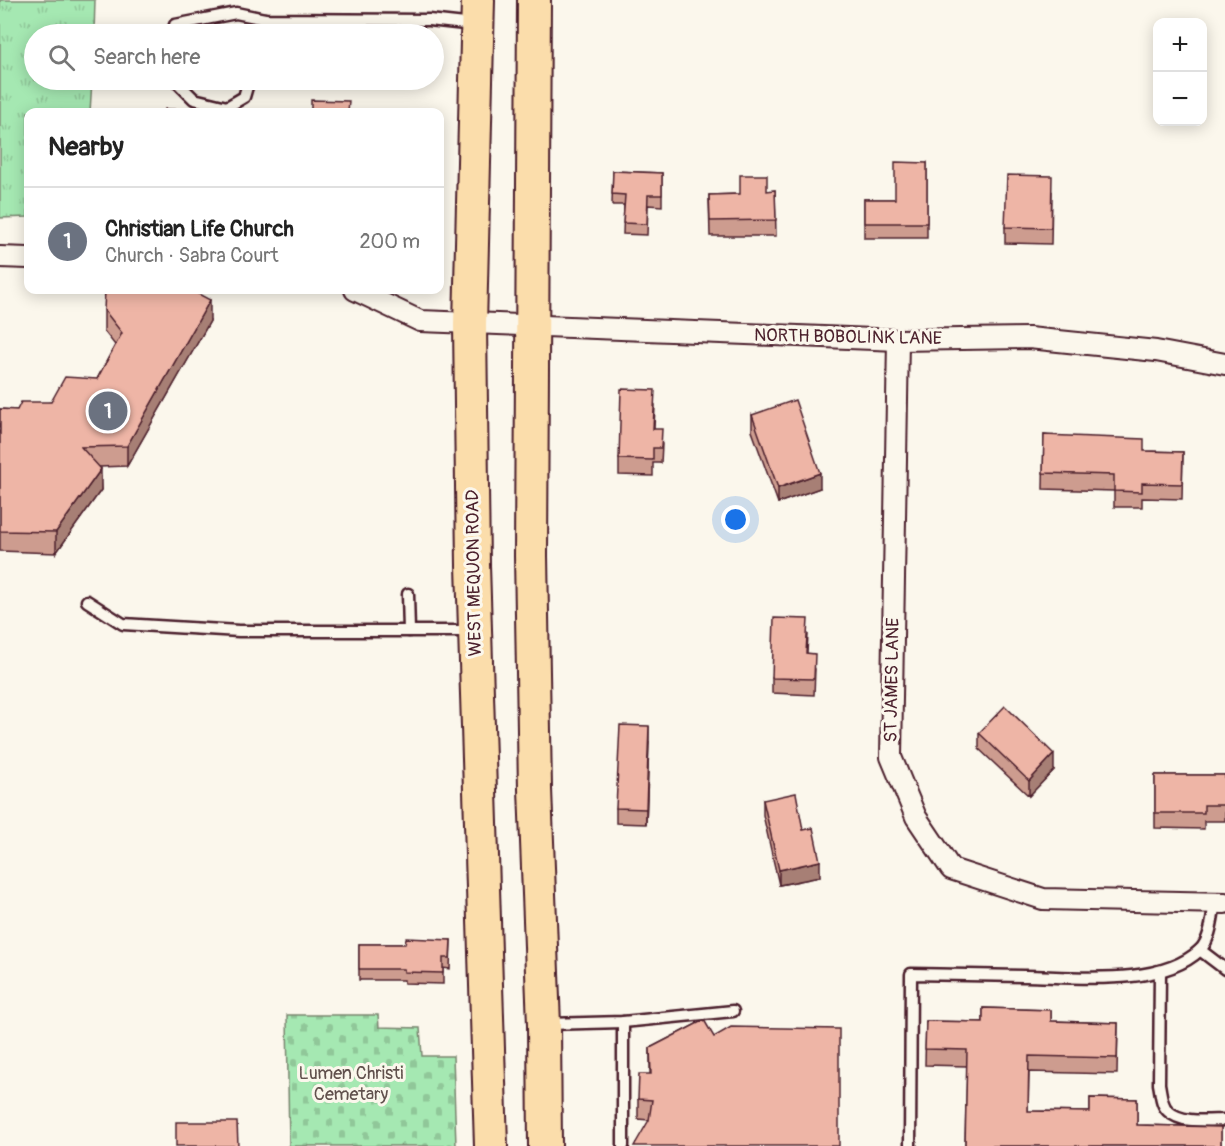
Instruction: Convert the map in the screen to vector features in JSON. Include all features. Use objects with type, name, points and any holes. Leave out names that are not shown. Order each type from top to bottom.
[{"type":"main road","points":[[534,0],[531,556],[535,789],[544,1024],[544,1146]]},
{"type":"main road","name":"WEST MEQUON ROAD","points":[[478,12],[470,325],[475,631],[491,1146]]},
{"type":"street","points":[[0,257],[24,258]]},
{"type":"street","name":"NORTH BOBOLINK LANE","points":[[363,294],[420,321],[470,325],[898,340],[1029,338],[1156,351],[1225,364]]},
{"type":"street","name":"ST JAMES LANE","points":[[898,340],[891,757],[916,817],[951,869],[1042,899],[1220,903]]},
{"type":"lane","points":[[180,24],[236,13],[265,19],[429,21],[478,12]]},
{"type":"lane","points":[[264,24],[265,19]]},
{"type":"lane","points":[[185,90],[194,99],[227,107],[244,98],[246,90]]},
{"type":"lane","points":[[408,594],[409,631]]},
{"type":"lane","points":[[87,600],[123,624],[239,631],[475,631]]},
{"type":"lane","points":[[910,1146],[912,974],[1106,978],[1161,970],[1200,950],[1206,942],[1220,903]]},
{"type":"lane","points":[[1200,950],[1225,969]]},
{"type":"lane","points":[[1161,970],[1159,1084],[1162,1100],[1168,1111],[1180,1118],[1225,1120]]},
{"type":"lane","points":[[544,1024],[623,1022],[733,1011]]},
{"type":"lane","points":[[622,1146],[623,1022]]},
{"type":"green space","points":[[0,0],[95,0],[94,24],[24,24],[24,90],[91,90],[90,108],[24,108],[24,217],[0,218]]},
{"type":"green space","name":"Lumen Christi Cemetary","points":[[287,1015],[378,1015],[379,1027],[420,1028],[422,1056],[453,1056],[456,1146],[289,1146]]},
{"type":"building","points":[[311,100],[349,101],[348,108],[311,108]]},
{"type":"building","points":[[895,162],[927,163],[927,223],[864,223],[864,199],[895,199]]},
{"type":"building","points":[[613,171],[662,173],[662,195],[648,195],[647,224],[623,223],[625,195],[612,194]]},
{"type":"building","points":[[740,175],[767,175],[767,191],[775,190],[776,220],[710,221],[709,195],[740,194]]},
{"type":"building","points":[[1007,175],[1052,176],[1051,228],[1005,227]]},
{"type":"building","points":[[105,294],[199,294],[210,300],[127,446],[81,447],[101,469],[56,532],[0,531],[0,409],[17,410],[21,402],[51,402],[65,377],[97,379],[122,333],[104,310]]},
{"type":"building","points":[[621,389],[655,390],[653,429],[662,429],[661,448],[653,448],[653,460],[619,459]]},
{"type":"building","points":[[795,400],[820,473],[778,488],[752,415]]},
{"type":"building","points":[[1044,435],[1144,439],[1144,451],[1183,452],[1182,484],[1142,483],[1142,492],[1114,491],[1114,475],[1043,473]]},
{"type":"building","points":[[774,618],[808,619],[806,653],[815,654],[814,679],[772,678]]},
{"type":"building","points":[[1005,706],[1054,754],[1029,781],[979,733]]},
{"type":"building","points":[[620,725],[649,726],[646,809],[616,808]]},
{"type":"building","points":[[1155,775],[1225,775],[1225,805],[1204,805],[1204,813],[1155,813]]},
{"type":"building","points":[[796,793],[803,830],[813,828],[820,861],[779,870],[763,800]]},
{"type":"building","points":[[406,938],[451,940],[450,958],[443,958],[443,973],[404,972],[404,969],[359,969],[359,944],[405,944]]},
{"type":"building","points":[[983,1008],[1051,1010],[1051,1021],[1118,1023],[1117,1058],[1029,1056],[1028,1111],[1090,1112],[1090,1098],[1137,1099],[1137,1125],[1221,1127],[1221,1146],[965,1146],[967,1050],[925,1049],[926,1021],[983,1022]]},
{"type":"building","points":[[704,1020],[714,1037],[731,1027],[839,1029],[839,1146],[634,1146],[649,1120],[652,1100],[638,1099],[639,1074],[651,1074],[650,1048]]},
{"type":"building","points":[[176,1122],[237,1122],[238,1146],[176,1146]]},
{"type":"place","name":"Christian Life Church","points":[[108,411]]}]
